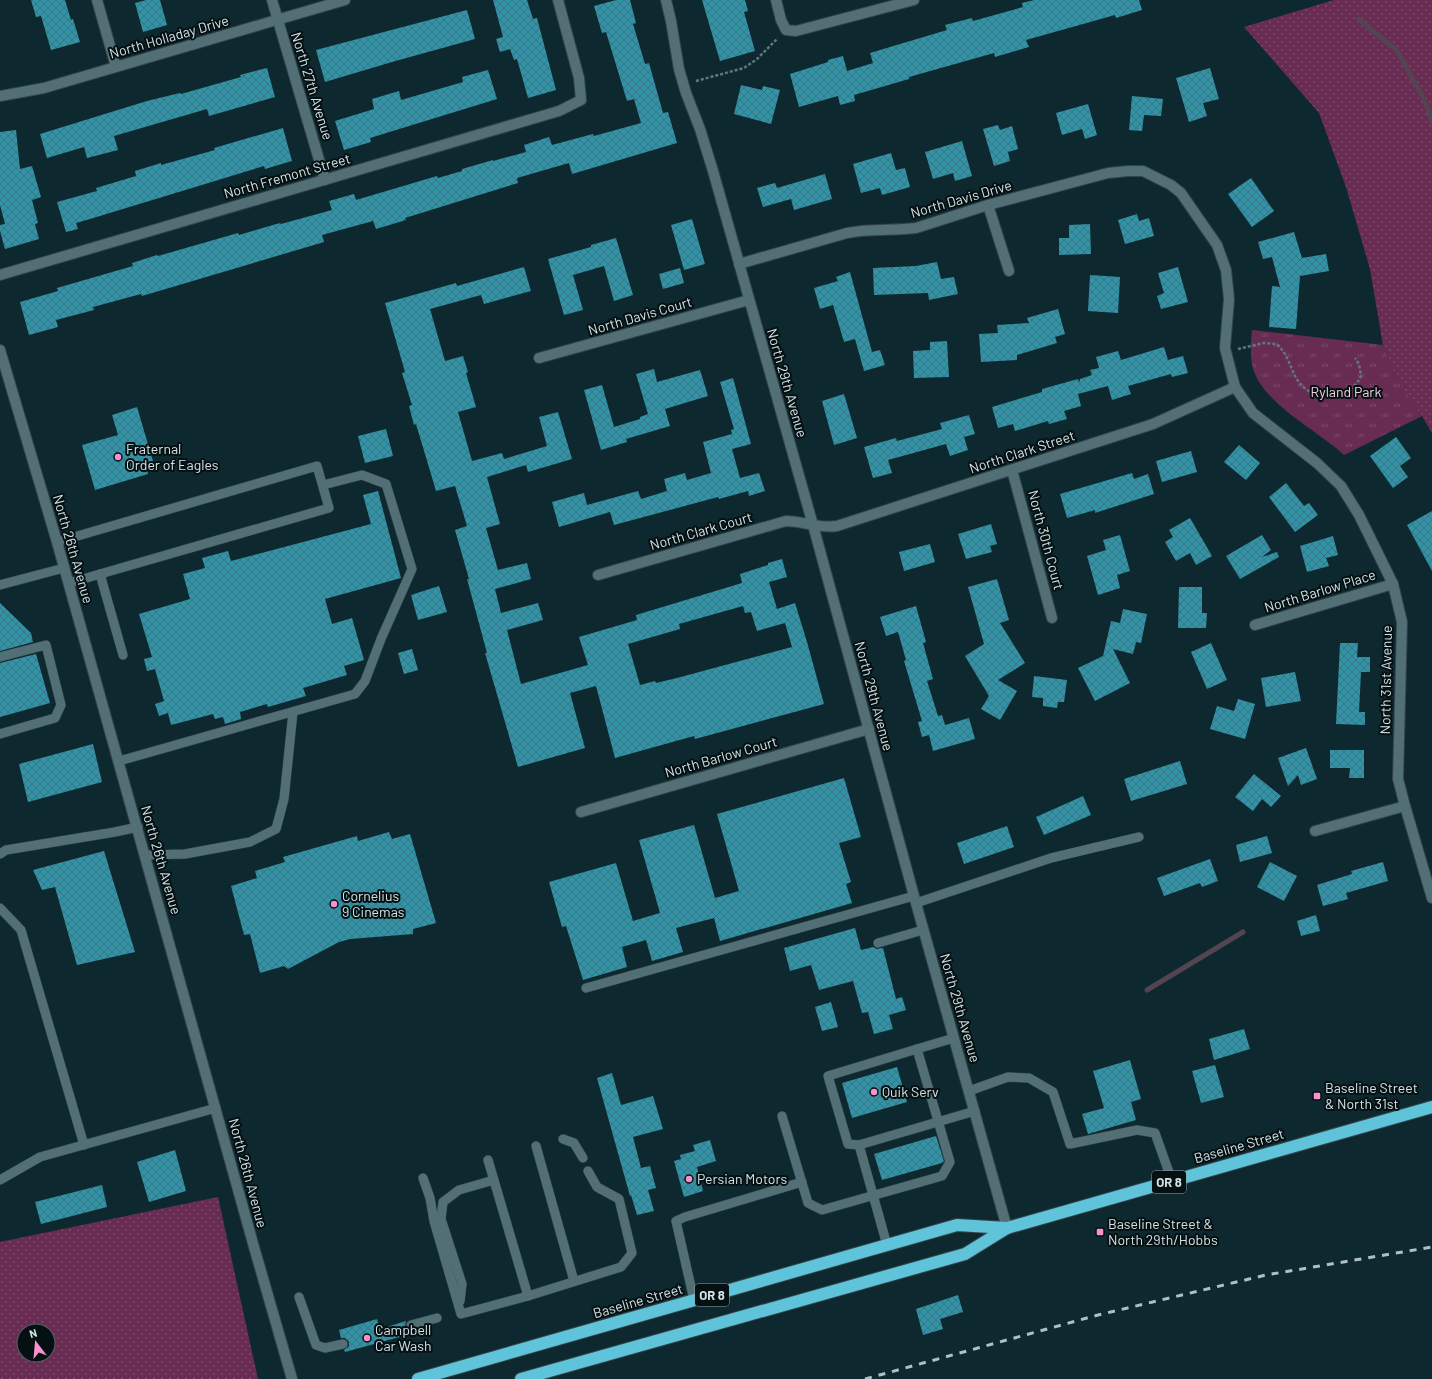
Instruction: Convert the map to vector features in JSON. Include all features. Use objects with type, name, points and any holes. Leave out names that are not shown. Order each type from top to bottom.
[{"type":"highway","name":"Baseline Street","points":[[521,1379],[965,1254],[1008,1228],[1432,1107]]},
{"type":"highway","name":"Baseline Street","points":[[418,1379],[956,1225],[1008,1228]]},
{"type":"street","points":[[97,0],[116,67]]},
{"type":"street","name":"North 27th Avenue","points":[[272,0],[325,180]]},
{"type":"street","name":"North Holladay Drive","points":[[0,96],[44,88],[345,0]]},
{"type":"street","name":"North Fremont Street","points":[[0,275],[559,111],[581,100],[579,78],[558,0]]},
{"type":"street","name":"North 29th Avenue","points":[[666,0],[679,69],[713,171],[1008,1228]]},
{"type":"street","points":[[776,0],[781,20],[786,30],[796,31],[806,30],[914,0]]},
{"type":"street","name":"North Davis Drive","points":[[739,264],[860,230],[916,228],[988,205],[1108,172],[1128,170],[1143,171]]},
{"type":"street","name":"North 31st Avenue","points":[[1143,171],[1171,185],[1181,193],[1218,245],[1226,270],[1229,300],[1226,351],[1235,387],[1254,413],[1317,463],[1341,486],[1359,515],[1393,584],[1402,622],[1398,779],[1432,898]]},
{"type":"street","points":[[988,205],[1009,272]]},
{"type":"street","name":"North Davis Court","points":[[539,358],[749,300]]},
{"type":"street","name":"North 26th Avenue","points":[[0,350],[69,583],[292,1379]]},
{"type":"street","name":"North Clark Street","points":[[812,525],[826,528],[837,526],[1012,470],[1153,424],[1235,387]]},
{"type":"street","name":"North 30th Court","points":[[1012,470],[1052,618]]},
{"type":"street","name":"North Clark Court","points":[[598,575],[786,521],[797,521],[812,525]]},
{"type":"street","name":"North Barlow Place","points":[[1255,625],[1393,584]]},
{"type":"street","name":"North Barlow Court","points":[[581,812],[869,730]]},
{"type":"street","points":[[1315,831],[1405,806]]},
{"type":"lane","points":[[57,542],[317,466],[330,508],[69,583]]},
{"type":"lane","points":[[119,761],[355,694],[365,681],[381,639],[412,569],[386,484],[362,475],[323,486]]},
{"type":"lane","points":[[0,585],[64,568]]},
{"type":"lane","points":[[100,574],[123,655]]},
{"type":"lane","points":[[0,657],[46,644],[61,705],[55,718],[0,734]]},
{"type":"lane","points":[[146,855],[185,854],[250,842],[276,829],[284,799],[293,712]]},
{"type":"lane","points":[[0,854],[6,850],[138,827]]},
{"type":"lane","points":[[586,988],[915,899],[1051,858],[1139,837]]},
{"type":"lane","points":[[0,908],[21,930],[84,1145]]},
{"type":"lane","points":[[878,943],[924,930]]},
{"type":"lane","points":[[954,1038],[828,1076],[848,1144],[859,1145],[975,1111]]},
{"type":"lane","points":[[782,1116],[808,1203],[822,1210],[942,1176],[950,1162],[918,1049]]},
{"type":"lane","points":[[969,1091],[1008,1077],[1029,1078],[1052,1092],[1070,1144],[1137,1130],[1155,1133],[1172,1181]]},
{"type":"lane","points":[[0,1180],[40,1157],[216,1108]]},
{"type":"lane","points":[[563,1139],[574,1143],[583,1158]]},
{"type":"lane","points":[[859,1145],[887,1245]]},
{"type":"lane","points":[[536,1146],[574,1281]]},
{"type":"lane","points":[[488,1160],[528,1296]]},
{"type":"lane","points":[[423,1178],[430,1198],[434,1221],[461,1314],[528,1296],[621,1267],[632,1253],[619,1199],[597,1187],[588,1171]]},
{"type":"lane","points":[[459,1306],[462,1284],[441,1219],[443,1202],[459,1190],[494,1180]]},
{"type":"lane","points":[[694,1300],[676,1221],[802,1182]]},
{"type":"lane","points":[[299,1297],[316,1345],[325,1348],[343,1344]]},
{"type":"lane","points":[[411,1325],[437,1318]]},
{"type":"path","points":[[684,84],[744,68],[757,59],[786,30]]},
{"type":"path","points":[[1226,351],[1264,343],[1276,344],[1282,349],[1294,374],[1301,384],[1312,392],[1328,396],[1350,390],[1359,381],[1361,376],[1360,370],[1355,358]]},
{"type":"green space","points":[[1334,0],[1432,0],[1432,433],[1422,416],[1407,396],[1392,368],[1383,345],[1370,269],[1346,187],[1319,113],[1244,27]]},
{"type":"green space","name":"Ryland Park","points":[[1252,330],[1383,345],[1400,382],[1422,416],[1344,455],[1290,414],[1265,391],[1257,378],[1252,364]]},
{"type":"green space","points":[[218,1197],[258,1379],[0,1379],[0,1242]]},
{"type":"building","points":[[31,0],[65,0],[80,42],[51,50],[41,16],[36,17]]},
{"type":"building","points":[[146,0],[160,0],[167,25],[143,32],[135,3]]},
{"type":"building","points":[[493,0],[527,0],[533,19],[537,18],[556,90],[528,98],[517,59],[514,60],[510,49],[500,52],[496,39],[503,37]]},
{"type":"building","points":[[616,0],[630,0],[636,23],[633,24],[645,64],[649,63],[663,113],[668,112],[677,143],[572,174],[569,163],[517,178],[518,183],[405,218],[406,220],[376,229],[373,221],[322,235],[324,242],[142,296],[141,294],[93,307],[94,310],[56,320],[58,327],[29,335],[20,302],[58,291],[57,288],[133,266],[132,263],[157,255],[158,256],[238,233],[239,235],[332,210],[329,201],[354,194],[356,200],[437,176],[438,178],[462,171],[462,169],[493,160],[526,152],[524,145],[549,137],[552,145],[593,134],[594,136],[641,123],[634,99],[627,101],[606,32],[602,33],[594,6]]},
{"type":"building","points":[[702,0],[745,0],[748,11],[744,12],[755,51],[720,61]]},
{"type":"building","points":[[1034,0],[1139,0],[1142,10],[1116,18],[1115,15],[1026,40],[1029,47],[995,57],[994,53],[909,77],[909,79],[854,95],[855,101],[840,105],[838,96],[799,107],[790,74],[843,56],[847,71],[873,63],[870,53],[947,30],[945,25],[972,18],[973,21],[1023,7],[1022,3]]},
{"type":"building","points":[[467,10],[475,39],[325,82],[316,50]]},
{"type":"building","points":[[267,68],[275,97],[209,116],[207,109],[114,136],[118,150],[87,158],[84,147],[47,158],[40,134],[147,101],[181,94]]},
{"type":"building","points":[[1210,68],[1219,99],[1203,103],[1207,116],[1189,122],[1176,78]]},
{"type":"building","points":[[488,70],[497,99],[370,138],[371,142],[344,150],[335,121],[374,109],[372,99],[399,91],[401,100],[463,82],[462,77]]},
{"type":"building","points":[[741,85],[762,90],[763,86],[780,90],[771,124],[734,114]]},
{"type":"building","points":[[1132,96],[1163,99],[1161,116],[1144,115],[1142,131],[1129,130]]},
{"type":"building","points":[[1088,104],[1097,135],[1085,139],[1082,129],[1062,135],[1056,113]]},
{"type":"building","points":[[998,125],[1000,130],[1012,126],[1018,149],[1008,152],[1010,161],[994,166],[983,129]]},
{"type":"building","points":[[283,128],[292,161],[265,169],[264,166],[76,223],[78,229],[66,232],[57,202],[97,191],[96,188],[136,176],[135,171],[215,150],[214,148]]},
{"type":"building","points":[[16,130],[20,169],[32,166],[41,197],[32,200],[38,223],[35,224],[39,239],[5,249],[0,231],[0,225],[5,224],[0,205],[0,132]]},
{"type":"building","points":[[962,141],[972,176],[955,181],[953,173],[933,179],[925,152]]},
{"type":"building","points":[[891,153],[896,170],[905,168],[910,187],[882,195],[880,188],[861,193],[853,164]]},
{"type":"building","points":[[825,174],[832,199],[794,210],[791,199],[763,207],[757,188],[775,183],[777,188]]},
{"type":"building","points":[[1251,178],[1274,211],[1252,227],[1228,194]]},
{"type":"building","points":[[1137,214],[1139,221],[1149,218],[1154,236],[1125,244],[1118,220]]},
{"type":"building","points":[[692,219],[705,264],[684,270],[671,225]]},
{"type":"building","points":[[1090,224],[1091,254],[1059,255],[1059,238],[1069,238],[1069,225]]},
{"type":"building","points":[[1294,232],[1302,258],[1326,254],[1329,271],[1300,276],[1296,329],[1269,327],[1272,286],[1280,287],[1272,257],[1263,259],[1258,242]]},
{"type":"building","points":[[616,238],[633,295],[614,301],[604,266],[573,275],[583,310],[564,315],[548,259],[591,247],[591,245]]},
{"type":"building","points":[[937,262],[941,279],[954,277],[958,294],[929,300],[928,293],[874,295],[873,268],[916,266]]},
{"type":"building","points":[[524,267],[531,291],[484,304],[481,295],[430,309],[445,361],[463,356],[468,372],[466,373],[476,407],[458,412],[472,461],[502,453],[504,459],[547,446],[539,417],[558,412],[572,459],[528,472],[526,465],[487,477],[500,524],[486,528],[498,570],[527,563],[531,579],[495,589],[501,613],[538,603],[543,620],[507,630],[521,684],[588,665],[579,637],[637,620],[636,615],[742,583],[740,574],[782,559],[787,577],[769,582],[777,609],[795,603],[824,704],[695,739],[694,736],[615,758],[596,686],[570,693],[585,748],[518,767],[485,653],[487,653],[467,579],[469,579],[455,530],[467,526],[455,486],[436,491],[416,424],[414,425],[409,406],[412,405],[402,373],[405,372],[385,303],[456,283],[457,286]],"holes":[[[743,606],[745,613],[751,612],[757,631],[785,623],[792,647],[677,678],[640,685],[628,644],[680,629],[679,624]]]},
{"type":"building","points":[[1178,267],[1188,302],[1161,309],[1157,296],[1164,293],[1158,273]]},
{"type":"building","points":[[680,268],[684,283],[663,289],[659,274]]},
{"type":"building","points":[[850,272],[872,352],[880,350],[885,365],[864,371],[855,339],[844,342],[833,305],[820,309],[814,288],[838,281],[836,277]]},
{"type":"building","points":[[1090,275],[1120,277],[1118,313],[1088,311]]},
{"type":"building","points":[[1058,309],[1065,334],[1055,337],[1057,343],[1017,355],[1017,360],[981,362],[979,334],[998,333],[997,325],[1029,323],[1027,318]]},
{"type":"building","points":[[947,341],[949,377],[914,378],[913,351],[930,350],[930,342]]},
{"type":"building","points":[[1164,347],[1168,360],[1183,356],[1188,373],[1172,377],[1171,374],[1128,386],[1131,394],[1112,400],[1108,386],[1078,394],[1081,406],[1064,411],[1067,419],[1049,424],[1048,421],[1015,431],[1013,424],[998,428],[992,407],[1042,392],[1042,389],[1078,379],[1079,383],[1080,379],[1092,375],[1090,370],[1099,368],[1096,357],[1118,351],[1121,360]]},
{"type":"building","points":[[654,369],[657,382],[700,370],[708,396],[665,409],[670,426],[626,439],[627,442],[601,450],[584,390],[602,385],[614,427],[640,419],[640,417],[648,414],[636,374]]},
{"type":"building","points":[[733,378],[751,444],[732,449],[740,478],[759,473],[765,491],[749,496],[748,491],[719,499],[718,497],[614,525],[610,512],[559,527],[552,502],[584,493],[587,505],[638,491],[641,499],[667,491],[664,479],[685,473],[687,480],[711,473],[703,442],[732,434],[731,430],[734,429],[720,382]]},
{"type":"building","points":[[844,394],[857,438],[834,445],[822,401]]},
{"type":"building","name":"Fraternal Order of Eagles","points":[[137,407],[155,468],[147,470],[148,474],[95,490],[82,445],[118,435],[112,415]]},
{"type":"building","points":[[969,415],[975,434],[964,437],[968,450],[950,456],[946,444],[888,460],[892,473],[873,478],[864,447],[896,438],[897,441],[942,429],[940,423]]},
{"type":"building","points":[[386,429],[393,456],[365,463],[358,436]]},
{"type":"building","points":[[1396,437],[1411,458],[1400,466],[1408,477],[1393,488],[1370,456]]},
{"type":"building","points":[[1239,445],[1260,463],[1246,480],[1224,462]]},
{"type":"building","points":[[1191,451],[1197,472],[1162,482],[1156,461]]},
{"type":"building","points":[[1132,473],[1134,479],[1148,474],[1154,494],[1095,513],[1095,510],[1067,518],[1060,494]]},
{"type":"building","points":[[1286,483],[1304,506],[1309,503],[1318,515],[1295,532],[1269,497]]},
{"type":"building","points":[[378,491],[401,578],[325,599],[332,624],[352,618],[364,660],[344,666],[347,675],[303,688],[306,696],[268,707],[267,704],[240,712],[241,719],[225,724],[223,717],[215,719],[213,714],[171,725],[168,713],[159,716],[155,704],[164,701],[155,669],[147,671],[144,659],[152,657],[139,614],[190,599],[183,574],[205,568],[202,558],[228,551],[231,561],[371,524],[363,495]]},
{"type":"building","points":[[1432,511],[1432,571],[1407,525]]},
{"type":"building","points":[[1190,518],[1212,556],[1196,565],[1190,553],[1176,561],[1165,542],[1173,537],[1169,530]]},
{"type":"building","points":[[991,524],[997,544],[990,546],[992,552],[966,559],[958,534]]},
{"type":"building","points":[[1120,535],[1130,571],[1117,575],[1120,588],[1098,595],[1087,556],[1106,550],[1103,540]]},
{"type":"building","points":[[1262,535],[1271,550],[1262,557],[1277,552],[1279,557],[1240,579],[1226,556]]},
{"type":"building","points":[[1333,536],[1338,555],[1326,558],[1329,566],[1307,572],[1300,546]]},
{"type":"building","points":[[930,544],[935,562],[904,571],[899,552]]},
{"type":"building","points":[[997,579],[1009,620],[1000,623],[1025,663],[998,680],[1017,691],[1000,720],[981,709],[989,696],[965,656],[984,644],[968,587]]},
{"type":"building","points":[[439,586],[447,612],[418,620],[411,595]]},
{"type":"building","points":[[1179,587],[1202,587],[1202,613],[1207,613],[1206,628],[1178,628]]},
{"type":"building","points":[[0,603],[31,633],[33,642],[0,651]]},
{"type":"building","points":[[916,606],[926,642],[923,643],[933,679],[927,681],[938,716],[942,715],[945,725],[969,718],[975,739],[933,751],[929,735],[922,737],[918,722],[922,721],[904,661],[906,660],[898,632],[886,636],[880,617]]},
{"type":"building","points":[[1123,609],[1147,614],[1141,643],[1136,642],[1133,654],[1113,649],[1130,683],[1095,701],[1078,668],[1103,656],[1111,621],[1120,623]]},
{"type":"building","points":[[1211,643],[1227,680],[1207,689],[1191,652]]},
{"type":"building","points":[[1340,643],[1358,643],[1357,657],[1370,657],[1370,672],[1361,672],[1359,712],[1365,712],[1365,725],[1336,724]]},
{"type":"building","points":[[412,649],[418,670],[404,674],[398,653]]},
{"type":"building","points":[[36,654],[50,703],[0,717],[0,663]]},
{"type":"building","points":[[1295,672],[1301,701],[1266,707],[1261,678]]},
{"type":"building","points":[[1034,676],[1067,680],[1064,702],[1058,702],[1057,708],[1043,706],[1043,698],[1032,697]]},
{"type":"building","points":[[1238,699],[1255,704],[1245,739],[1210,729],[1217,706],[1234,711]]},
{"type":"building","points":[[93,744],[102,782],[28,802],[19,764]]},
{"type":"building","points":[[1306,748],[1317,779],[1301,785],[1298,775],[1288,786],[1278,758]]},
{"type":"building","points":[[1330,750],[1364,750],[1364,778],[1349,778],[1350,768],[1330,768]]},
{"type":"building","points":[[1180,761],[1187,784],[1131,801],[1124,779]]},
{"type":"building","points":[[1254,774],[1281,796],[1271,807],[1262,799],[1253,811],[1235,797]]},
{"type":"building","points":[[844,778],[861,837],[839,843],[851,882],[846,884],[852,903],[720,941],[714,918],[676,928],[683,952],[652,961],[646,940],[622,947],[627,967],[583,980],[566,926],[562,927],[549,882],[616,863],[633,921],[660,913],[639,840],[694,825],[715,898],[739,891],[717,814]]},
{"type":"building","points":[[1083,796],[1091,815],[1044,835],[1036,817]]},
{"type":"building","points":[[1007,826],[1014,847],[964,864],[957,843]]},
{"type":"building","name":"Cornelius 9 Cinemas","points":[[389,832],[392,839],[410,834],[436,923],[413,929],[413,934],[350,939],[339,942],[288,969],[284,966],[260,973],[250,934],[244,935],[231,886],[257,878],[255,871],[285,862],[283,857],[357,836],[358,841]]},
{"type":"building","points":[[1267,836],[1272,853],[1240,862],[1236,845]]},
{"type":"building","points":[[104,851],[135,952],[77,965],[55,887],[42,890],[33,870]]},
{"type":"building","points":[[1210,859],[1218,881],[1202,887],[1200,883],[1164,896],[1157,878]]},
{"type":"building","points":[[1270,862],[1297,876],[1284,901],[1257,887]]},
{"type":"building","points":[[1383,862],[1388,881],[1346,893],[1348,899],[1323,906],[1317,885],[1352,874],[1351,871]]},
{"type":"building","points":[[1316,915],[1320,931],[1301,936],[1297,921]]},
{"type":"building","points":[[855,928],[861,950],[873,947],[877,949],[883,948],[896,999],[902,997],[906,1010],[889,1015],[893,1029],[874,1034],[868,1012],[862,1013],[853,981],[819,990],[811,965],[790,971],[784,948]]},
{"type":"building","points":[[831,1002],[838,1027],[822,1031],[815,1007]]},
{"type":"building","points":[[1244,1029],[1250,1049],[1214,1060],[1209,1039]]},
{"type":"building","points":[[1130,1060],[1141,1099],[1131,1102],[1136,1120],[1088,1134],[1082,1114],[1104,1108],[1093,1071]]},
{"type":"building","points":[[1215,1065],[1224,1097],[1201,1103],[1192,1071]]},
{"type":"building","name":"Quik Serv","points":[[897,1067],[907,1102],[852,1118],[842,1083]]},
{"type":"building","points":[[612,1073],[621,1105],[653,1096],[663,1129],[633,1137],[641,1168],[650,1166],[656,1188],[648,1190],[654,1211],[637,1215],[631,1195],[630,1196],[597,1078]]},
{"type":"building","points":[[936,1136],[944,1161],[942,1163],[882,1180],[874,1154]]},
{"type":"building","name":"Persian Motors","points":[[710,1140],[716,1161],[697,1167],[703,1191],[684,1197],[674,1161],[681,1159],[680,1155],[695,1151],[693,1145]]},
{"type":"building","points":[[175,1150],[186,1191],[149,1202],[137,1162]]},
{"type":"building","points":[[102,1185],[107,1207],[41,1224],[35,1202]]},
{"type":"building","points":[[958,1295],[963,1312],[940,1319],[943,1329],[923,1335],[916,1309]]},
{"type":"building","name":"Campbell Car Wash","points":[[377,1319],[380,1329],[406,1321],[405,1326],[407,1329],[413,1331],[414,1333],[345,1352],[344,1350],[349,1346],[349,1342],[345,1338],[341,1338],[339,1330]]},
{"type":"waterway","points":[[1359,19],[1397,51],[1424,99],[1432,122]]},
{"type":"waterway","points":[[1147,990],[1243,932]]},
{"type":"railway","points":[[865,1379],[1098,1315],[1266,1275],[1432,1247]]},
{"type":"place","name":"Fraternal Order of Eagles","points":[[118,457]]},
{"type":"place","name":"Cornelius 9 Cinemas","points":[[334,904]]},
{"type":"place","name":"Quik Serv","points":[[874,1092]]},
{"type":"place","name":"Baseline Street & North 31st","points":[[1317,1096]]},
{"type":"place","name":"Persian Motors","points":[[689,1179]]},
{"type":"place","name":"Baseline Street & North 29th/Hobbs","points":[[1100,1232]]},
{"type":"place","name":"Campbell Car Wash","points":[[367,1338]]}]
